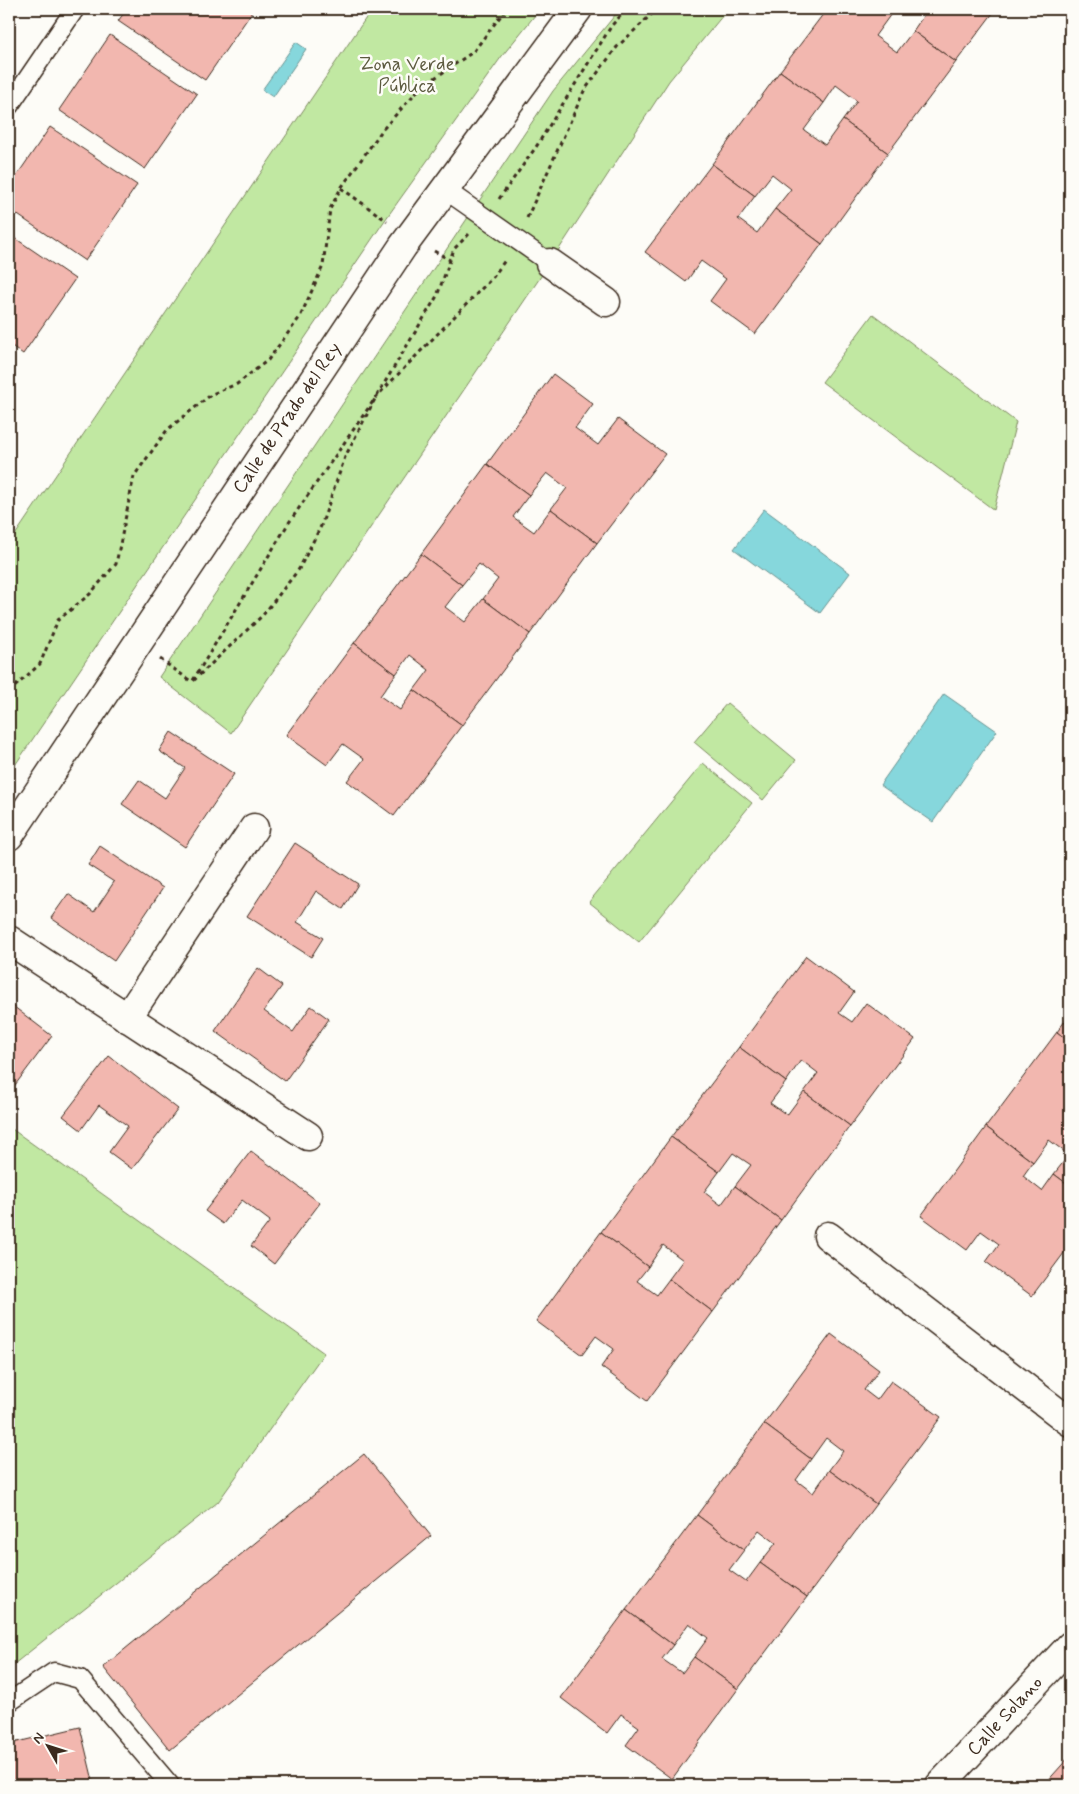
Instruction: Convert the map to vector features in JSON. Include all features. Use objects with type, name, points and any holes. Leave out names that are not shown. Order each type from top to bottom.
[{"type":"street","name":"Calle de Prado del Rey","points":[[9,836],[392,262],[578,9]]},
{"type":"street","points":[[550,263],[606,302]]},
{"type":"street","points":[[127,1018],[254,828]]},
{"type":"street","points":[[9,940],[308,1136]]},
{"type":"street","points":[[828,1236],[1070,1422]]},
{"type":"street","name":"Calle Solano","points":[[940,1785],[1070,1646]]},
{"type":"lane","points":[[9,106],[75,9]]},
{"type":"lane","points":[[444,189],[550,263]]},
{"type":"lane","points":[[9,1702],[54,1672],[80,1679],[170,1785]]},
{"type":"path","points":[[9,692],[40,664],[58,620],[90,594],[116,564],[134,476],[167,430],[212,394],[237,384],[268,360],[300,317],[323,266],[330,209],[340,188],[383,129],[420,88],[473,52],[506,9]]},
{"type":"path","points":[[192,682],[288,524],[376,397],[493,277],[519,242],[528,215],[584,91],[617,46],[657,9]]},
{"type":"path","points":[[192,682],[263,615],[299,569],[321,526],[345,457],[376,397]]},
{"type":"path","points":[[138,642],[192,682]]},
{"type":"green space","name":"Zona Verde Pública","points":[[372,9],[540,9],[502,56],[385,220],[9,774],[9,544]]},
{"type":"green space","points":[[620,9],[728,9],[669,81],[550,263],[231,733],[159,677],[553,91]]},
{"type":"green space","points":[[873,314],[1016,422],[994,510],[822,382]]},
{"type":"green space","points":[[727,703],[796,760],[763,800],[694,742]]},
{"type":"green space","points":[[703,763],[752,803],[639,942],[589,902]]},
{"type":"green space","points":[[9,1127],[324,1353],[218,1502],[9,1668]]},
{"type":"water","points":[[296,42],[306,49],[273,97],[262,90]]},
{"type":"water","points":[[764,509],[850,573],[820,613],[734,549]]},
{"type":"water","points":[[944,694],[997,731],[933,822],[880,785]]},
{"type":"building","points":[[127,9],[254,9],[205,80],[118,21]]},
{"type":"building","points":[[827,9],[884,9],[891,14],[875,36],[897,52],[913,31],[956,62],[888,153],[843,120],[857,101],[836,85],[824,103],[780,71]]},
{"type":"building","points":[[928,9],[996,9],[956,62],[913,31]]},
{"type":"building","points":[[110,35],[197,94],[145,169],[59,110]]},
{"type":"building","points":[[780,71],[824,103],[804,130],[825,145],[843,120],[888,153],[822,244],[775,209],[791,189],[772,174],[755,196],[712,164]]},
{"type":"building","points":[[50,127],[137,185],[85,261],[9,209],[9,187]]},
{"type":"building","points":[[712,164],[755,196],[738,219],[757,233],[775,209],[822,244],[755,334],[710,301],[726,279],[701,261],[686,282],[645,252]]},
{"type":"building","points":[[9,234],[75,279],[23,354],[9,344]]},
{"type":"building","points":[[553,374],[593,404],[575,428],[598,445],[618,419],[665,454],[597,543],[551,509],[567,488],[547,473],[529,495],[487,464]]},
{"type":"building","points":[[487,464],[529,495],[513,517],[534,532],[551,509],[597,543],[530,634],[483,599],[498,579],[479,564],[462,585],[421,554]]},
{"type":"building","points":[[421,554],[462,585],[445,607],[465,622],[483,599],[530,634],[462,725],[414,690],[429,670],[410,655],[396,674],[354,643]]},
{"type":"building","points":[[354,643],[396,674],[380,696],[400,710],[414,690],[462,725],[394,816],[347,781],[364,759],[343,744],[327,765],[286,735]]},
{"type":"building","points":[[171,732],[234,774],[185,847],[122,804],[139,780],[165,798],[185,768],[159,751]]},
{"type":"building","points":[[295,843],[358,884],[343,909],[316,891],[297,922],[323,938],[311,957],[247,916]]},
{"type":"building","points":[[100,846],[163,888],[114,961],[51,918],[68,894],[94,912],[114,882],[88,865]]},
{"type":"building","points":[[806,956],[854,992],[839,1013],[852,1022],[866,1003],[915,1039],[850,1126],[804,1092],[818,1073],[801,1060],[786,1082],[739,1047]]},
{"type":"building","points":[[258,968],[282,986],[264,1011],[293,1032],[311,1006],[329,1019],[285,1081],[215,1031]]},
{"type":"building","points":[[9,1003],[52,1036],[9,1093]]},
{"type":"building","points":[[1070,1014],[1070,1042],[1057,1032]]},
{"type":"building","points":[[1057,1032],[1070,1042],[1070,1186],[1054,1174],[1069,1155],[1049,1140],[1033,1162],[986,1127]]},
{"type":"building","points":[[739,1047],[786,1082],[770,1103],[787,1115],[804,1092],[850,1126],[781,1220],[735,1186],[751,1165],[733,1153],[719,1172],[671,1137]]},
{"type":"building","points":[[109,1056],[178,1109],[132,1169],[109,1152],[128,1126],[99,1105],[81,1130],[63,1116]]},
{"type":"building","points":[[986,1127],[1033,1162],[1023,1176],[1042,1191],[1054,1174],[1070,1186],[1070,1245],[1032,1296],[986,1262],[999,1244],[981,1231],[967,1250],[921,1216]]},
{"type":"building","points":[[671,1137],[719,1172],[704,1192],[721,1205],[735,1186],[781,1220],[713,1312],[669,1279],[683,1260],[663,1245],[648,1267],[601,1232]]},
{"type":"building","points":[[251,1151],[320,1203],[274,1264],[251,1246],[270,1221],[242,1200],[223,1224],[205,1211]]},
{"type":"building","points":[[601,1232],[648,1267],[637,1281],[657,1295],[669,1279],[713,1312],[647,1401],[601,1367],[614,1349],[596,1336],[582,1355],[536,1321]]},
{"type":"building","points":[[831,1334],[879,1370],[864,1390],[877,1400],[891,1381],[941,1417],[876,1504],[829,1470],[843,1451],[826,1438],[811,1459],[764,1424]]},
{"type":"building","points":[[764,1424],[811,1459],[796,1480],[813,1493],[829,1470],[876,1504],[807,1597],[760,1563],[776,1543],[759,1530],[744,1550],[697,1515]]},
{"type":"building","points":[[364,1454],[431,1536],[170,1750],[103,1667]]},
{"type":"building","points":[[697,1515],[744,1550],[729,1570],[746,1582],[760,1563],[807,1597],[738,1689],[694,1657],[708,1638],[689,1623],[673,1645],[626,1610]]},
{"type":"building","points":[[626,1610],[673,1645],[662,1659],[682,1673],[694,1657],[738,1689],[672,1779],[626,1745],[639,1727],[621,1714],[607,1733],[561,1698]]},
{"type":"building","points":[[80,1727],[94,1785],[9,1785],[9,1744]]},
{"type":"building","points":[[1070,1756],[1070,1785],[1044,1785]]}]
